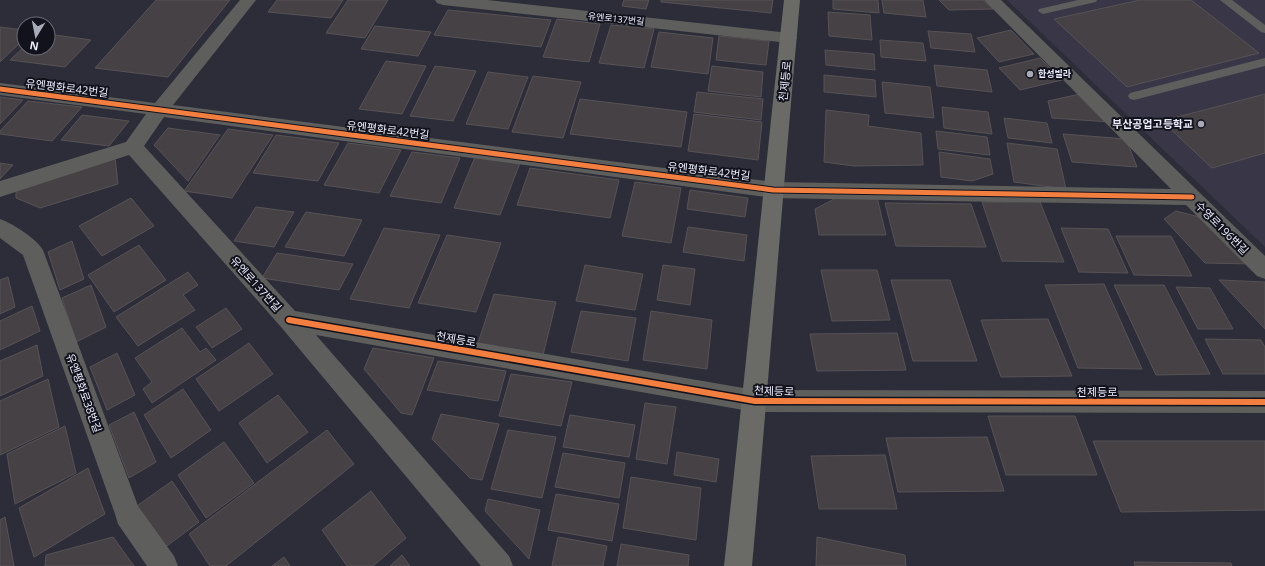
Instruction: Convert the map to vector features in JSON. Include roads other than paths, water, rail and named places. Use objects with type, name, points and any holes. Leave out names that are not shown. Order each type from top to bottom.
[{"type":"street","points":[[0,189],[133,147],[159,110],[248,0]]},
{"type":"street","name":"유엔로137번길","points":[[443,0],[789,38]]},
{"type":"street","name":"천제등로","points":[[738,566],[755,401],[773,190],[792,0]]},
{"type":"street","name":"수영로196번길","points":[[992,0],[1265,270]]},
{"type":"street","name":"유엔평화로42번길","points":[[0,89],[773,190],[1192,197]]},
{"type":"street","name":"유엔로137번길","points":[[133,147],[289,320],[499,566]]},
{"type":"street","name":"유엔평화로38번길","points":[[0,227],[32,250],[128,514],[164,566]]},
{"type":"street","name":"천제등로","points":[[289,320],[755,401],[1265,402]]},
{"type":"lane","points":[[1043,11],[1092,0]]},
{"type":"lane","points":[[1225,0],[1265,30]]},
{"type":"lane","points":[[1134,96],[1265,62]]},
{"type":"place","name":"한성빌라","points":[[1030,74]]},
{"type":"place","name":"부산공업고등학교","points":[[1201,124]]}]
